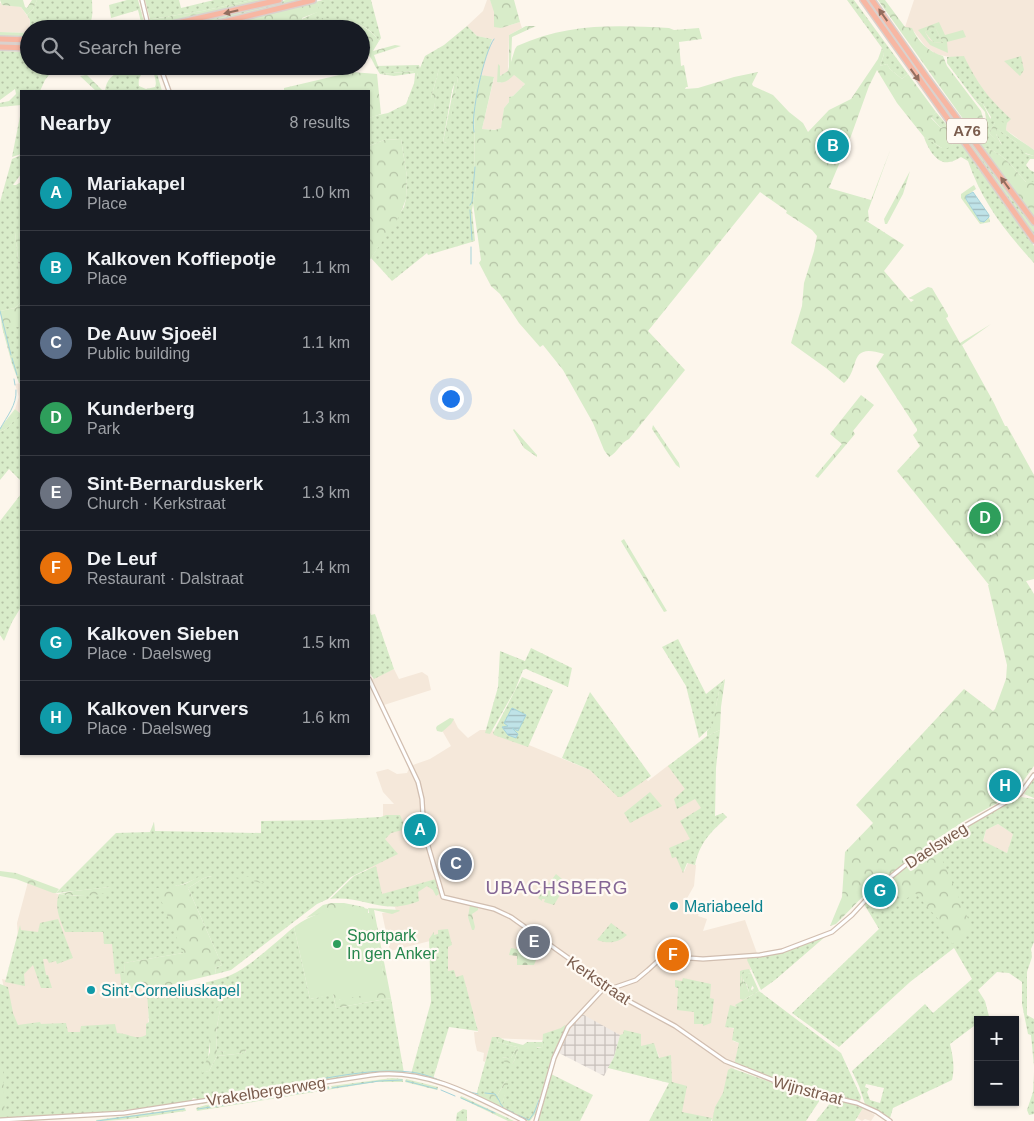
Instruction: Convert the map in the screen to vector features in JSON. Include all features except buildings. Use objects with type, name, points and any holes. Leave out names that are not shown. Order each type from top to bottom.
[{"type":"highway","points":[[183,20],[279,0]]},
{"type":"highway","points":[[232,20],[313,0]]},
{"type":"highway","points":[[858,0],[878,22]]},
{"type":"highway","name":"A76","points":[[862,0],[995,183],[1034,240]]},
{"type":"highway","name":"A76","points":[[872,0],[1034,222]]},
{"type":"highway","points":[[0,39],[20,40]]},
{"type":"highway","points":[[0,47],[20,48]]},
{"type":"street","points":[[142,0],[147,20]]},
{"type":"street","points":[[163,75],[168,90]]},
{"type":"street","name":"Kerkstraat","points":[[370,681],[414,774],[422,799],[424,832],[443,897],[494,909],[511,917],[627,1000],[675,1026],[724,1061]]},
{"type":"street","name":"Daelsweg","points":[[608,987],[636,980],[670,950],[685,956],[703,959],[760,955],[782,951],[836,930],[877,888],[904,865],[958,829],[1020,794],[1034,775]]},
{"type":"street","points":[[536,1121],[555,1054],[567,1030],[608,987]]},
{"type":"street","name":"Wijnstraat","points":[[724,1061],[792,1088],[854,1102],[890,1121]]},
{"type":"street","name":"Vrakelbergerweg","points":[[0,1120],[124,1112],[394,1073],[419,1076],[438,1082],[486,1102],[524,1121]]},
{"type":"shaded area","points":[[487,0],[490,0],[501,28],[520,22],[522,28],[509,35],[508,71],[500,76],[500,66],[497,82],[500,83],[513,74],[525,84],[513,96],[509,97],[509,102],[504,108],[502,126],[499,130],[482,129],[494,78],[480,75],[492,39],[477,36],[467,26],[483,11]]},
{"type":"shaded area","points":[[914,0],[1034,0],[1034,150],[1006,130],[1010,119],[989,98],[970,70],[964,57],[949,57],[936,54],[925,46],[912,29],[905,27]]},
{"type":"shaded area","points":[[0,3],[21,7],[30,20],[20,20],[20,33],[0,32]]},
{"type":"shaded area","points":[[20,383],[20,413],[15,409],[19,397],[15,384]]},
{"type":"shaded area","points":[[394,669],[399,679],[422,672],[428,676],[431,690],[384,705],[372,679]]},
{"type":"shaded area","points":[[453,718],[458,728],[468,738],[480,730],[492,730],[590,770],[645,778],[648,781],[670,764],[696,798],[702,808],[691,838],[673,857],[677,856],[684,872],[688,863],[696,865],[694,886],[686,900],[707,903],[705,911],[700,910],[698,916],[707,919],[703,931],[745,920],[758,956],[749,960],[751,970],[742,971],[746,1002],[741,1008],[731,1006],[727,1027],[736,1029],[733,1041],[741,1044],[736,1067],[732,1070],[717,1120],[678,1114],[669,1085],[666,1060],[660,1059],[654,1044],[639,1047],[583,1019],[571,1031],[566,1029],[550,1038],[542,1040],[492,1038],[485,1062],[483,1061],[484,1053],[477,1051],[475,1042],[474,1032],[478,1032],[475,1019],[455,978],[447,972],[447,947],[452,945],[434,940],[390,951],[382,913],[396,911],[395,907],[374,898],[366,863],[380,846],[398,816],[383,816],[383,804],[394,804],[383,792],[376,772],[388,769],[397,774],[407,773],[410,766],[430,759],[451,746],[440,727]]},
{"type":"shaded area","points":[[998,824],[1013,834],[1007,853],[983,842],[986,830]]},
{"type":"shaded area","points":[[28,882],[60,895],[106,931],[149,993],[148,1035],[142,1040],[15,1036],[2,979],[21,984],[17,923]]},
{"type":"shaded area","points":[[582,1014],[620,1035],[614,1057],[604,1076],[559,1053],[572,1025]]},
{"type":"shaded area","points":[[863,1108],[875,1115],[871,1121],[865,1119],[862,1121],[857,1118]]},
{"type":"green space","points":[[0,0],[23,0],[27,8],[32,0],[37,0],[33,9],[27,15],[21,7],[2,5]]},
{"type":"green space","points":[[37,0],[92,0],[91,20],[30,20],[27,15],[33,9]]},
{"type":"green space","points":[[127,0],[138,0],[143,20],[140,20],[138,10],[111,18],[109,5]]},
{"type":"green space","points":[[145,0],[179,0],[181,8],[214,0],[252,0],[202,11],[150,20]]},
{"type":"green space","points":[[252,0],[265,0],[175,20],[152,20]]},
{"type":"green space","points":[[286,0],[303,0],[220,20],[202,20]]},
{"type":"green space","points":[[323,0],[334,0],[319,3],[318,12],[302,18],[303,20],[244,20]]},
{"type":"green space","points":[[371,0],[381,38],[379,41],[370,31],[370,20],[303,20],[317,12],[319,2]]},
{"type":"green space","points":[[490,0],[514,0],[520,22],[501,28],[494,27],[494,12]]},
{"type":"green space","points":[[847,0],[854,0],[908,74],[902,79],[887,64],[880,66],[884,54],[882,48]]},
{"type":"green space","points":[[865,0],[871,0],[1034,226],[1034,235],[929,92]]},
{"type":"green space","points":[[878,0],[885,0],[905,27],[912,28],[924,46],[943,56],[947,66],[981,111],[983,118],[980,124],[971,130]]},
{"type":"green space","points":[[323,18],[343,20],[311,20]]},
{"type":"green space","points":[[939,22],[945,35],[963,30],[966,37],[947,42],[948,53],[930,45],[918,30]],"holes":[[[935,27],[943,43],[933,42],[925,32]]]},
{"type":"green space","points":[[467,26],[477,36],[492,39],[475,92],[474,182],[476,187],[472,210],[475,241],[428,255],[427,253],[392,281],[371,258],[404,207],[407,177],[401,139],[384,140],[370,146],[370,118],[388,113],[406,104],[418,73],[414,71],[380,74],[375,66],[419,65],[420,68],[425,56],[444,45]],"holes":[[[439,69],[434,109],[431,110],[431,98]],[[458,78],[446,143],[443,142],[452,90]]]},
{"type":"green space","points":[[526,26],[536,26],[512,37],[511,62],[517,46],[536,38],[573,29],[611,26],[669,28],[674,30],[699,28],[702,39],[679,42],[681,66],[684,65],[688,87],[685,89],[698,88],[758,72],[752,84],[753,86],[773,95],[789,112],[803,123],[808,132],[829,110],[851,99],[878,59],[882,48],[884,54],[880,66],[887,64],[902,79],[908,74],[936,112],[931,118],[941,128],[947,125],[959,140],[948,148],[942,148],[924,137],[897,103],[877,70],[829,188],[871,200],[891,148],[868,211],[869,221],[865,220],[904,245],[884,271],[911,302],[914,300],[909,298],[928,287],[932,288],[948,315],[946,318],[960,343],[991,324],[962,345],[1005,426],[1007,426],[1034,475],[1034,579],[1026,581],[1034,594],[1034,766],[1014,794],[966,820],[934,841],[973,930],[952,944],[939,920],[915,893],[906,899],[886,879],[881,883],[878,881],[836,924],[830,926],[842,897],[845,852],[873,823],[856,805],[964,689],[993,711],[1006,679],[1007,665],[989,585],[897,471],[920,446],[913,435],[917,429],[876,366],[884,354],[872,351],[860,354],[844,383],[791,343],[802,306],[804,283],[817,236],[812,230],[786,213],[787,211],[760,192],[648,331],[685,370],[629,439],[609,457],[604,450],[593,423],[563,370],[543,345],[540,347],[519,323],[500,294],[491,286],[479,263],[481,260],[473,203],[476,187],[474,183],[475,92],[480,75],[494,77],[482,129],[495,130],[501,128],[504,108],[509,102],[509,97],[513,96],[525,84],[514,75],[506,81],[497,82],[498,64],[500,66],[500,76],[508,71],[509,35]]},
{"type":"green space","points":[[935,27],[943,43],[933,42],[925,32]]},
{"type":"green space","points":[[0,32],[20,33],[20,37],[0,37]]},
{"type":"green space","points":[[370,32],[379,41],[373,51],[395,45],[401,46],[374,55],[378,66],[375,66],[371,59]]},
{"type":"green space","points":[[0,51],[20,52],[20,75],[49,75],[40,90],[20,90],[20,105],[0,107],[0,103],[9,101],[16,94],[15,89],[0,100]]},
{"type":"green space","points":[[964,56],[984,90],[1011,119],[1007,123],[995,123],[989,133],[1002,145],[996,134],[996,129],[999,130],[1016,142],[1026,154],[1034,156],[1034,159],[1030,159],[1026,165],[1034,172],[1034,182],[1026,182],[1007,160],[989,149],[982,148],[974,137],[983,133],[991,117],[983,104],[975,100],[947,63],[947,57]]},
{"type":"green space","points":[[1021,56],[1024,70],[1020,76],[1004,61]]},
{"type":"green space","points":[[439,69],[434,109],[432,111],[431,98]]},
{"type":"green space","points":[[415,71],[415,73],[394,76],[380,74]]},
{"type":"green space","points":[[415,73],[418,73],[414,86]]},
{"type":"green space","points":[[377,74],[381,114],[370,118],[370,90],[284,90],[284,88],[339,75]]},
{"type":"green space","points":[[87,75],[102,90],[95,90],[80,76]]},
{"type":"green space","points":[[114,75],[141,75],[139,86],[146,89],[155,87],[154,75],[158,75],[162,90],[105,90],[110,78]]},
{"type":"green space","points":[[456,76],[458,78],[447,142],[445,143],[443,142]]},
{"type":"green space","points":[[975,100],[983,104],[991,120],[982,135],[976,137],[972,134],[982,126],[986,119],[985,112]]},
{"type":"green space","points":[[936,112],[947,125],[941,128],[931,117]]},
{"type":"green space","points":[[20,116],[20,154],[12,157]]},
{"type":"green space","points":[[996,121],[1007,123],[1006,130],[1034,150],[1034,156],[1022,152],[1016,142],[997,129],[996,134],[1002,146],[989,133]]},
{"type":"green space","points":[[924,137],[941,148],[953,145],[959,140],[1034,246],[1034,263],[1013,239],[987,203],[968,161],[961,157],[951,162],[940,161],[927,146]]},
{"type":"green space","points":[[401,139],[407,177],[406,199],[399,217],[370,260],[370,146],[384,140]]},
{"type":"green space","points":[[982,148],[989,149],[1001,156],[1026,182],[1034,182],[1034,218]]},
{"type":"green space","points":[[20,155],[20,175],[13,185],[20,183],[20,238],[19,232],[15,232],[20,272],[20,303],[15,308],[0,311],[0,202],[12,159]]},
{"type":"green space","points":[[910,171],[903,194],[887,224],[885,224],[884,219]]},
{"type":"green space","points":[[974,185],[976,189],[966,196],[966,199],[980,221],[984,222],[989,217],[990,222],[980,224],[961,198],[961,194]]},
{"type":"green space","points":[[15,232],[19,232],[20,238],[20,272]]},
{"type":"green space","points":[[20,303],[20,327],[2,327],[0,311],[15,308]]},
{"type":"green space","points":[[2,327],[20,327],[20,383],[12,364]]},
{"type":"green space","points":[[861,395],[874,405],[853,431],[855,434],[818,478],[815,476],[842,444],[830,434]]},
{"type":"green space","points":[[15,409],[20,413],[7,428],[0,432],[0,428]]},
{"type":"green space","points":[[20,414],[20,480],[9,469],[0,480],[0,432],[7,428]]},
{"type":"green space","points":[[653,425],[679,463],[680,468],[652,429]]},
{"type":"green space","points":[[514,429],[537,455],[537,457],[524,448]]},
{"type":"green space","points":[[20,495],[20,609],[4,641],[0,635],[0,521]]},
{"type":"green space","points":[[624,539],[667,611],[664,612],[621,541]]},
{"type":"green space","points":[[370,612],[371,615],[375,614],[394,669],[374,679],[370,673]]},
{"type":"green space","points":[[678,639],[706,694],[725,679],[720,687],[714,724],[699,738],[686,686],[662,647]]},
{"type":"green space","points":[[531,648],[572,668],[568,687],[526,669],[523,670],[515,690],[490,734],[485,733],[498,687],[500,651],[525,661]]},
{"type":"green space","points":[[522,677],[553,690],[528,747],[493,733]]},
{"type":"green space","points":[[725,679],[720,730],[707,736],[707,731],[713,724],[720,687]]},
{"type":"green space","points":[[590,692],[651,776],[621,797],[618,797],[590,770],[562,758]]},
{"type":"green space","points":[[450,718],[454,719],[451,724],[442,732],[437,731],[437,726]]},
{"type":"green space","points":[[720,730],[716,768],[715,816],[723,813],[727,817],[706,838],[695,865],[687,863],[683,873],[676,857],[672,858],[669,848],[690,839],[680,821],[701,808],[695,799],[677,809],[674,799],[685,789],[668,766],[707,736]]},
{"type":"green space","points":[[1034,778],[1034,798],[1024,794]]},
{"type":"green space","points":[[650,792],[662,806],[630,823],[624,813]]},
{"type":"green space","points":[[1021,797],[1034,799],[1034,942],[1027,972],[1027,1015],[1034,1019],[1034,1066],[1031,1035],[1028,1034],[1022,1004],[1022,982],[1009,973],[997,972],[978,990],[985,1001],[989,1016],[974,1016],[974,1026],[950,1044],[953,1062],[952,1080],[893,1108],[890,1118],[865,1104],[852,1071],[925,1004],[933,1013],[972,979],[954,948],[910,982],[839,1047],[792,1013],[879,929],[864,904],[877,890],[907,865],[989,813],[1007,799],[1013,800]],"holes":[[[998,824],[1013,834],[1007,853],[983,841],[986,830]],[[866,1084],[884,1088],[880,1103],[870,1100],[867,1092],[869,1089],[865,1087]]]},
{"type":"green space","points":[[400,815],[406,829],[391,833],[385,839],[398,854],[351,877],[328,899],[317,904],[231,970],[216,974],[215,968],[222,965],[188,888],[204,878],[212,876],[202,877],[175,886],[183,953],[124,963],[125,973],[115,974],[112,944],[104,944],[103,932],[65,932],[57,909],[59,894],[85,895],[111,887],[56,893],[116,833],[150,832],[154,822],[155,831],[261,833],[261,821],[323,820],[381,817]]},
{"type":"green space","points":[[376,866],[382,894],[436,879],[439,894],[436,896],[433,890],[427,886],[418,892],[419,901],[394,906],[353,900],[330,899],[354,876]]},
{"type":"green space","points":[[0,871],[16,873],[59,889],[56,893],[53,893],[16,879],[0,876]]},
{"type":"green space","points":[[556,874],[567,883],[554,905],[544,902],[545,899],[542,899],[542,901],[538,898]]},
{"type":"green space","points":[[202,875],[215,875],[204,878],[188,888],[222,965],[215,968],[216,974],[170,985],[122,990],[120,973],[125,973],[124,963],[183,953],[156,888],[174,890],[175,886],[185,884]]},
{"type":"green space","points":[[220,875],[250,877],[274,887],[247,879]]},
{"type":"green space","points":[[114,888],[96,895],[59,894],[74,891]]},
{"type":"green space","points":[[344,903],[364,907],[366,911],[332,967],[339,1000],[383,972],[368,908],[400,911],[392,914],[374,910],[391,998],[336,1008],[316,915],[306,918],[323,905]]},
{"type":"green space","points":[[470,905],[478,906],[478,910],[472,914],[474,930],[472,930],[468,917]]},
{"type":"green space","name":"Sportpark In gen Anker","points":[[355,906],[368,909],[368,913],[371,913],[387,991],[338,1000],[337,994],[310,999],[294,927],[308,918],[323,912]]},
{"type":"green space","points":[[58,919],[73,958],[57,964],[56,961],[49,963],[47,959],[43,959],[46,975],[48,975],[52,988],[41,988],[33,965],[24,974],[25,986],[5,982],[20,925],[21,930],[38,932],[40,923]]},
{"type":"green space","points":[[611,923],[627,935],[613,942],[597,940]]},
{"type":"green space","points":[[294,927],[310,999],[333,994],[336,1008],[391,998],[404,1073],[366,1074],[202,1100],[193,1098],[190,1102],[111,1112],[0,1119],[0,984],[8,987],[13,1013],[18,1025],[40,1022],[41,1024],[66,1023],[68,1032],[80,1032],[81,1026],[115,1024],[117,1033],[142,1037],[146,1035],[146,1024],[149,1022],[147,992],[194,985],[229,976],[252,962]],"holes":[[[220,1009],[216,1033],[217,1052],[246,1050],[245,1053],[217,1056],[209,1071],[202,1072],[208,1058],[210,1042]]]},
{"type":"green space","points":[[448,929],[452,945],[448,947],[448,971],[454,970],[456,977],[463,975],[478,1031],[449,1027],[433,1079],[411,1074],[431,1002],[429,939],[434,932],[434,935],[438,934],[438,930]]},
{"type":"green space","points":[[826,936],[761,990],[747,960],[748,957],[779,953]]},
{"type":"green space","points":[[540,941],[543,943],[534,965],[517,965],[517,956],[509,955],[511,948],[522,950],[524,946],[528,945],[535,949]]},
{"type":"green space","points":[[749,969],[751,973],[748,974],[753,984],[751,989],[753,992],[749,992],[743,979],[746,995],[742,976],[743,970]]},
{"type":"green space","points":[[743,970],[741,979],[743,988],[744,979],[749,992],[753,992],[754,988],[747,979],[748,974],[751,973],[759,991],[743,1000],[740,999],[740,971]]},
{"type":"green space","points":[[683,978],[711,984],[710,998],[714,999],[711,1023],[703,1026],[703,1024],[694,1024],[694,1012],[677,1010],[678,988],[675,987],[675,980],[682,981]]},
{"type":"green space","points":[[759,991],[841,1053],[861,1097],[860,1101],[797,1087],[734,1065],[739,1043],[732,1040],[734,1028],[725,1027],[730,1005],[737,1007],[735,1005]]},
{"type":"green space","points":[[218,1006],[220,1009],[216,1033],[217,1052],[246,1049],[245,1053],[217,1056],[209,1071],[201,1073],[210,1052],[209,1025]]},
{"type":"green space","points":[[565,1025],[566,1027],[552,1057],[536,1113],[530,1121],[501,1108],[508,1081],[506,1080],[497,1096],[476,1096],[492,1037],[499,1037],[497,1042],[517,1047],[511,1058],[501,1057],[513,1064],[519,1047],[542,1048],[543,1034]]},
{"type":"green space","points":[[624,1030],[641,1034],[641,1046],[654,1043],[659,1058],[671,1055],[672,1082],[687,1086],[682,1112],[712,1118],[711,1121],[649,1121],[669,1083],[608,1068],[614,1057],[620,1035],[623,1034]]},
{"type":"green space","points":[[499,1037],[523,1045],[527,1042],[543,1042],[542,1048],[537,1047],[536,1052],[519,1047],[513,1064],[498,1060],[501,1057],[511,1058],[517,1047],[497,1042]]},
{"type":"green space","points":[[731,1068],[798,1092],[848,1102],[863,1108],[855,1121],[816,1121],[831,1102],[820,1100],[806,1121],[712,1121],[715,1107],[723,1093],[728,1070]]},
{"type":"green space","points":[[0,1069],[3,1071],[5,1119],[0,1119]]},
{"type":"green space","points":[[1034,1072],[1034,1114],[1029,1115],[1027,1110],[1033,1092]]},
{"type":"green space","points":[[551,1074],[593,1095],[580,1121],[539,1121],[538,1118]]},
{"type":"green space","points":[[392,1078],[403,1079],[403,1082],[376,1082],[197,1111],[196,1108],[329,1086],[329,1089],[332,1088],[331,1086]]},
{"type":"green space","points":[[406,1079],[438,1087],[437,1090],[405,1082]]},
{"type":"green space","points":[[506,1080],[509,1081],[501,1108],[476,1096],[486,1093],[497,1096]]},
{"type":"green space","points":[[328,1084],[196,1105],[199,1103]]},
{"type":"green space","points":[[461,1096],[514,1121],[508,1121],[460,1098]]},
{"type":"green space","points":[[185,1108],[186,1111],[130,1119],[96,1121],[96,1120]]},
{"type":"green space","points":[[463,1109],[467,1110],[467,1121],[456,1121],[457,1113]]},
{"type":"water","points":[[973,192],[989,215],[984,222],[980,221],[966,199],[966,196]]},
{"type":"water","points":[[512,708],[526,715],[518,731],[512,728],[518,734],[516,738],[508,735],[502,727],[508,726],[504,723]]},
{"type":"waterway","points":[[474,132],[474,113],[479,85],[486,57],[494,39]]},
{"type":"waterway","points":[[473,190],[475,167]]},
{"type":"waterway","points":[[470,205],[473,192]]},
{"type":"waterway","points":[[470,210],[472,240]]},
{"type":"waterway","points":[[471,247],[471,264]]},
{"type":"waterway","points":[[0,311],[11,355]]},
{"type":"waterway","points":[[12,358],[17,375]]},
{"type":"waterway","points":[[14,379],[15,385]]},
{"type":"waterway","points":[[0,429],[13,406],[16,390]]},
{"type":"waterway","points":[[283,1086],[350,1074],[401,1071],[432,1077],[478,1094]]},
{"type":"waterway","points":[[332,1088],[379,1081],[402,1080]]},
{"type":"waterway","points":[[406,1081],[437,1089]]},
{"type":"waterway","points":[[198,1109],[329,1088]]},
{"type":"waterway","points":[[441,1090],[455,1096]]},
{"type":"waterway","points":[[485,1093],[495,1094],[500,1102]]},
{"type":"waterway","points":[[461,1098],[495,1113]]},
{"type":"waterway","points":[[518,1115],[529,1120],[539,1100]]},
{"type":"waterway","points":[[500,1103],[503,1107]]},
{"type":"waterway","points":[[97,1121],[184,1109]]},
{"type":"waterway","points":[[506,1109],[514,1113]]},
{"type":"place","name":"Kalkoven Koffiepotje","points":[[833,146]]},
{"type":"place","name":"Kunderberg","points":[[985,518]]},
{"type":"place","name":"Kalkoven Kurvers","points":[[1005,786]]},
{"type":"place","name":"Mariakapel","points":[[420,830]]},
{"type":"place","name":"De Auw Sjoeël","points":[[456,864]]},
{"type":"place","name":"Kalkoven Sieben","points":[[880,891]]},
{"type":"place","name":"Mariabeeld","points":[[674,906]]},
{"type":"place","name":"Sint-Bernarduskerk","points":[[534,942]]},
{"type":"place","name":"Sportpark In gen Anker","points":[[337,944]]},
{"type":"place","name":"De Leuf","points":[[673,955]]},
{"type":"place","name":"Sint-Corneliuskapel","points":[[91,990]]},
{"type":"district","name":"UBACHSBERG","points":[[557,887]]}]
